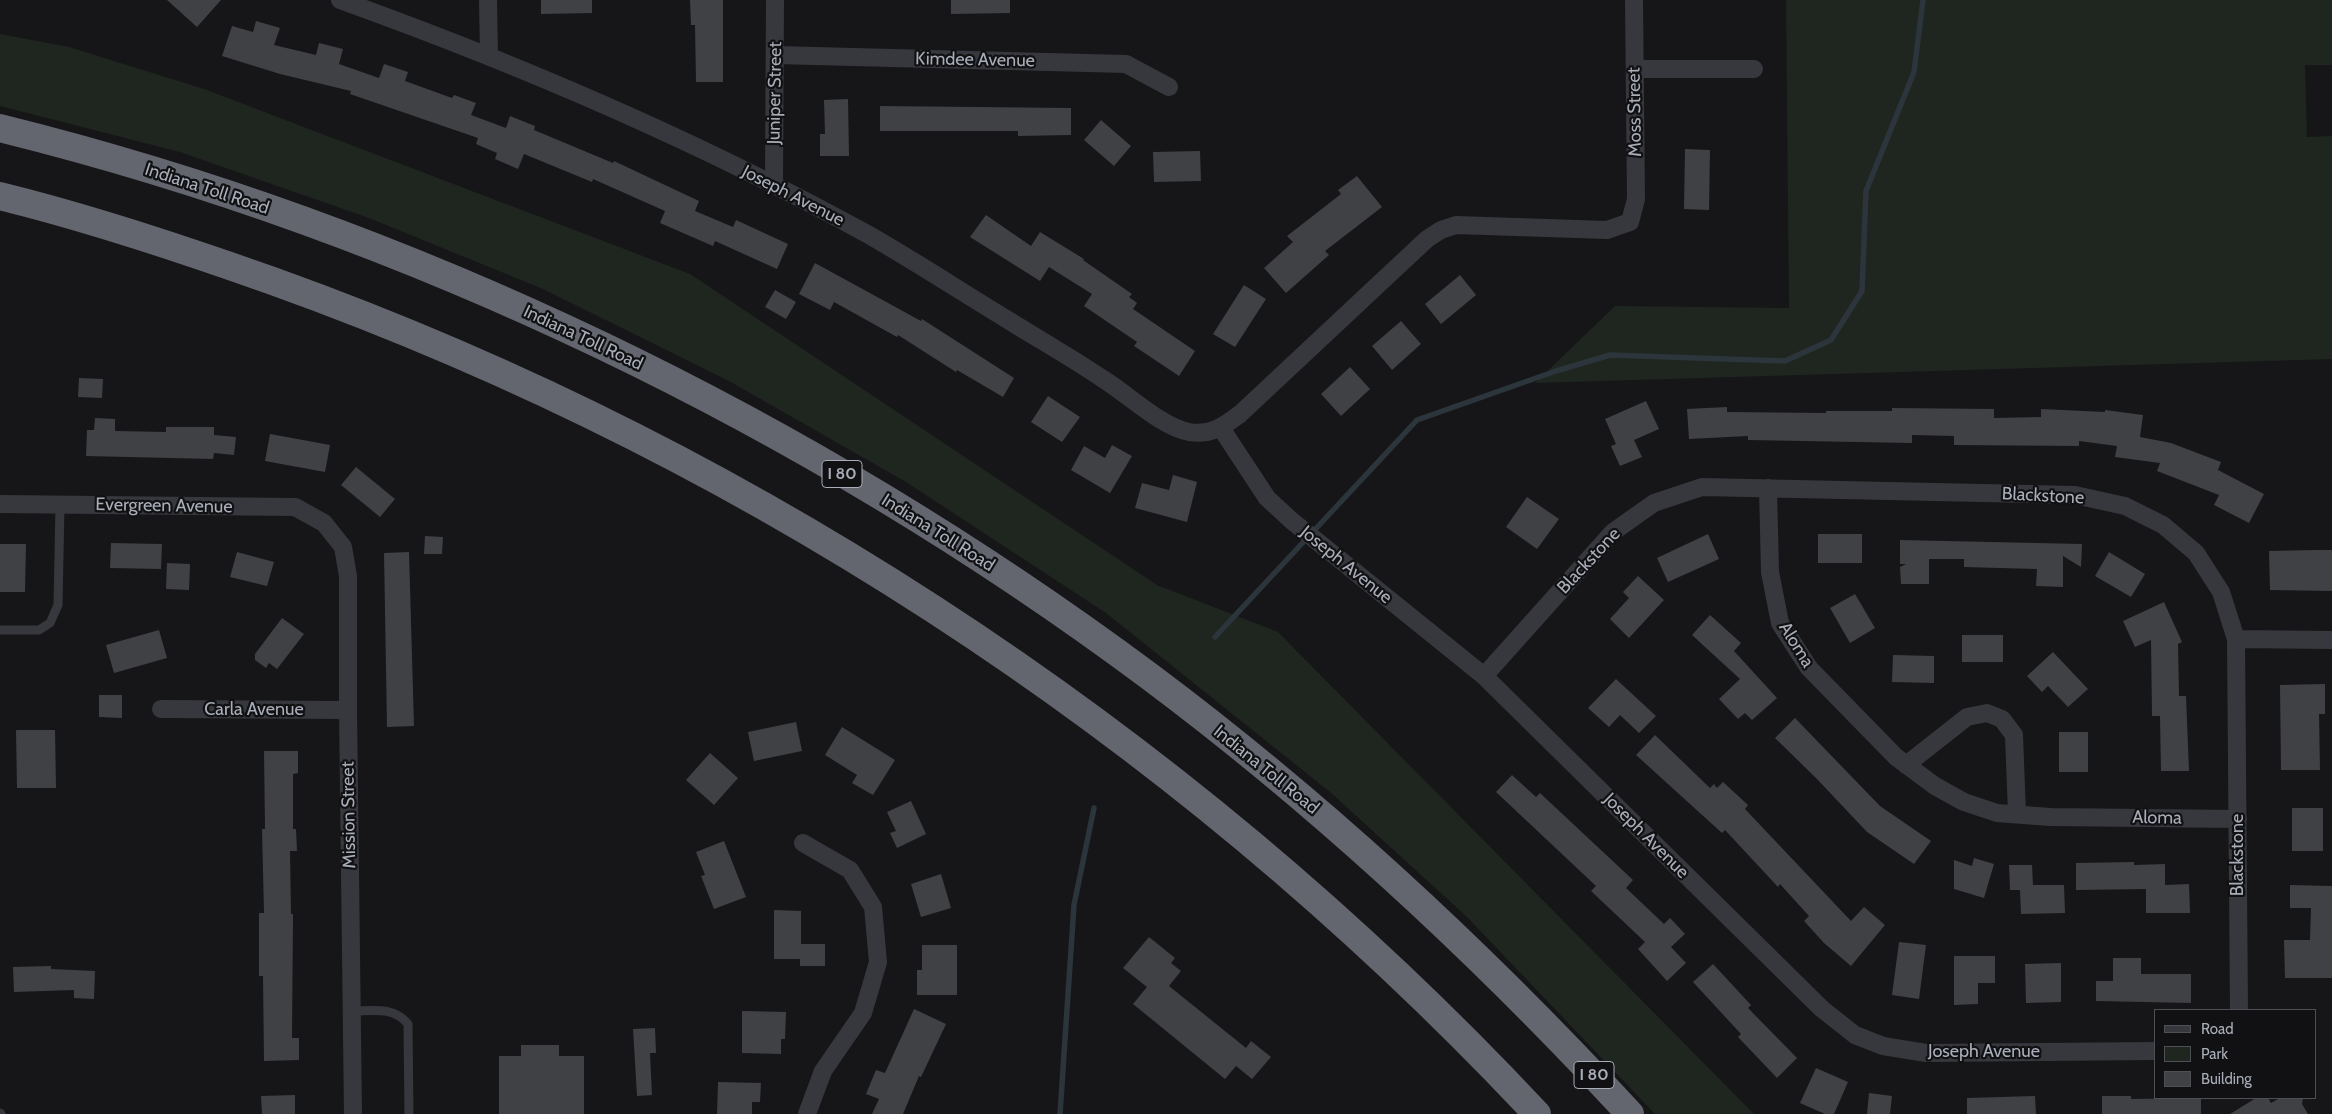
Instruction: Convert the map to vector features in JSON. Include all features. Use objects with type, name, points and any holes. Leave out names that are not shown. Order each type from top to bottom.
[{"type":"highway","name":"Indiana Toll Road","points":[[0,128],[56,142],[192,182],[314,224],[428,269],[557,324],[675,382],[801,450],[897,507],[1028,591],[1149,676],[1262,765],[1345,836],[1448,930],[1558,1037],[1630,1114]]},
{"type":"highway","points":[[0,196],[48,208],[184,250],[298,289],[413,334],[540,389],[656,447],[775,512],[850,556],[1004,656],[1116,734],[1225,820],[1302,886],[1407,983],[1497,1071],[1536,1114]]},
{"type":"street","name":"Joseph Avenue","points":[[340,0],[489,56],[604,104],[774,185],[870,236],[1104,379],[1169,425],[1188,432],[1204,433],[1221,428],[1240,414],[1427,239],[1441,230],[1456,225],[1607,230],[1630,222]]},
{"type":"street","points":[[488,0],[489,56]]},
{"type":"street","name":"Juniper Street","points":[[774,185],[775,0]]},
{"type":"street","name":"Moss Street","points":[[1630,222],[1636,199],[1634,0]]},
{"type":"street","name":"Kimdee Avenue","points":[[775,55],[1126,64],[1168,88]]},
{"type":"street","points":[[1635,70],[1754,69]]},
{"type":"street","name":"Joseph Avenue","points":[[1221,428],[1267,498],[1340,561],[1484,676],[1822,1009],[1855,1035],[1884,1046],[1926,1053],[2154,1051]]},
{"type":"street","name":"Blackstone","points":[[1484,676],[1614,532],[1654,503],[1702,487],[2076,495],[2125,506],[2163,525],[2196,553],[2220,592],[2236,639],[2239,1009]]},
{"type":"street","name":"Aloma","points":[[1768,488],[1770,572],[1780,623],[1809,668],[1906,765],[1935,786],[1964,802],[1996,813],[2238,819]]},
{"type":"street","name":"Evergreen Avenue","points":[[0,504],[295,507],[324,523]]},
{"type":"street","name":"Mission Street","points":[[324,523],[343,547],[348,576],[353,1114]]},
{"type":"street","points":[[2236,639],[2332,640]]},
{"type":"street","name":"Carla Avenue","points":[[161,709],[348,710]]},
{"type":"street","points":[[1906,765],[1967,717],[1987,713],[2002,719],[2014,735],[2017,814]]},
{"type":"street","points":[[803,843],[850,870],[873,907],[878,962],[862,1013],[823,1071],[806,1114]]},
{"type":"lane","points":[[0,630],[40,630],[50,623],[58,605],[60,505]]},
{"type":"lane","points":[[352,1011],[389,1010],[402,1016],[408,1024],[409,1114]]},
{"type":"green space","points":[[1786,0],[2332,0],[2332,65],[2305,65],[2307,137],[2332,136],[2332,359],[1535,383],[1615,306],[1789,308]]},
{"type":"green space","points":[[0,34],[69,47],[204,89],[690,274],[1157,585],[1278,632],[1754,1114],[1655,1114],[1466,916],[1330,792],[1106,613],[906,482],[729,381],[543,289],[369,218],[180,152],[0,106]]},
{"type":"building","points":[[167,0],[221,0],[197,27]]},
{"type":"building","points":[[541,0],[592,0],[592,13],[541,14]]},
{"type":"building","points":[[690,0],[723,0],[723,82],[696,82],[695,25],[691,25]]},
{"type":"building","points":[[951,0],[1010,0],[1010,13],[951,14]]},
{"type":"building","points":[[256,21],[280,28],[274,45],[316,55],[319,43],[343,49],[339,64],[379,78],[384,64],[408,72],[405,81],[452,98],[454,95],[476,103],[471,115],[506,128],[510,116],[535,126],[534,130],[613,163],[614,161],[699,201],[695,211],[733,227],[736,220],[788,244],[777,269],[715,241],[713,246],[660,223],[665,211],[593,179],[592,182],[524,154],[518,169],[495,159],[497,153],[476,144],[478,138],[350,94],[351,91],[280,74],[222,56],[232,26],[253,32]]},
{"type":"building","points":[[848,99],[849,156],[820,156],[820,134],[825,134],[824,100]]},
{"type":"building","points":[[880,106],[1071,108],[1071,135],[1018,136],[1018,131],[880,131]]},
{"type":"building","points":[[1101,120],[1131,146],[1114,166],[1084,140]]},
{"type":"building","points":[[1685,149],[1710,150],[1709,210],[1684,209]]},
{"type":"building","points":[[1200,151],[1201,181],[1154,182],[1153,152]]},
{"type":"building","points":[[1357,176],[1382,207],[1325,251],[1329,255],[1286,293],[1264,268],[1293,242],[1287,236],[1341,194],[1338,190]]},
{"type":"building","points":[[986,215],[1031,246],[1040,232],[1084,259],[1132,294],[1129,297],[1137,303],[1133,309],[1195,351],[1179,376],[1134,346],[1137,342],[1084,306],[1092,294],[1049,267],[1040,281],[970,237]]},
{"type":"building","points":[[815,263],[921,321],[922,319],[1014,378],[1003,397],[957,370],[956,372],[898,335],[897,337],[834,302],[830,310],[799,294]]},
{"type":"building","points":[[1460,275],[1476,295],[1441,324],[1425,304]]},
{"type":"building","points":[[1244,285],[1266,299],[1235,347],[1213,334]]},
{"type":"building","points":[[775,290],[796,302],[786,319],[765,307]]},
{"type":"building","points":[[1401,321],[1421,344],[1392,370],[1372,346]]},
{"type":"building","points":[[1350,367],[1370,389],[1341,416],[1321,394]]},
{"type":"building","points":[[79,378],[103,379],[102,398],[78,397]]},
{"type":"building","points":[[1048,396],[1080,417],[1062,442],[1031,422]]},
{"type":"building","points":[[1646,401],[1659,429],[1634,440],[1642,457],[1620,466],[1611,446],[1616,444],[1605,419]]},
{"type":"building","points":[[1727,407],[1727,412],[1826,413],[1826,411],[1892,411],[1892,408],[1994,409],[1994,418],[2041,417],[2041,409],[2105,412],[2105,410],[2143,415],[2140,437],[2171,443],[2221,462],[2218,470],[2264,494],[2249,523],[2214,505],[2219,495],[2157,471],[2160,463],[2115,457],[2117,446],[2079,441],[2079,446],[1954,445],[1954,436],[1912,435],[1912,443],[1748,440],[1748,436],[1689,439],[1687,409]]},
{"type":"building","points":[[95,418],[115,419],[115,431],[166,432],[166,427],[214,427],[214,435],[236,437],[234,455],[214,453],[213,459],[86,456],[87,430],[94,430]]},
{"type":"building","points":[[270,434],[330,445],[325,472],[265,461]]},
{"type":"building","points":[[1112,445],[1132,456],[1110,493],[1071,470],[1084,446],[1105,458]]},
{"type":"building","points":[[356,467],[395,499],[380,517],[341,485]]},
{"type":"building","points":[[1173,475],[1197,482],[1187,522],[1135,508],[1142,483],[1169,490]]},
{"type":"building","points":[[1527,497],[1559,519],[1537,549],[1506,527]]},
{"type":"building","points":[[1708,534],[1719,559],[1668,582],[1657,558]]},
{"type":"building","points":[[1818,534],[1862,534],[1862,563],[1818,563]]},
{"type":"building","points":[[425,536],[443,537],[442,554],[424,554]]},
{"type":"building","points":[[1900,540],[2082,544],[2081,567],[2063,556],[2063,587],[2036,586],[2037,569],[1964,567],[1964,559],[1929,559],[1929,584],[1901,584],[1900,567],[1906,564],[1900,564]]},
{"type":"building","points":[[111,543],[162,544],[161,569],[110,568]]},
{"type":"building","points":[[0,544],[26,544],[25,592],[0,592]]},
{"type":"building","points":[[2332,550],[2332,591],[2270,590],[2269,551]]},
{"type":"building","points":[[237,552],[274,562],[267,586],[230,577]]},
{"type":"building","points":[[409,552],[414,726],[387,727],[384,553]]},
{"type":"building","points":[[2109,552],[2145,574],[2131,597],[2095,576]]},
{"type":"building","points":[[167,563],[190,564],[189,590],[166,589]]},
{"type":"building","points":[[1638,576],[1664,600],[1629,638],[1610,619],[1629,598],[1623,592]]},
{"type":"building","points":[[1855,594],[1875,628],[1850,643],[1830,608]]},
{"type":"building","points":[[2164,602],[2182,642],[2178,644],[2179,696],[2186,696],[2189,771],[2161,771],[2160,716],[2152,716],[2151,640],[2135,647],[2123,621]]},
{"type":"building","points":[[1710,615],[1741,643],[1734,651],[1777,698],[1752,720],[1745,713],[1738,719],[1719,699],[1740,679],[1692,635]]},
{"type":"building","points":[[282,618],[304,634],[277,669],[269,663],[266,668],[255,660],[255,654]]},
{"type":"building","points":[[159,630],[167,658],[114,673],[106,645]]},
{"type":"building","points":[[1962,635],[2003,635],[2003,662],[1962,662]]},
{"type":"building","points":[[2053,652],[2088,689],[2068,707],[2048,686],[2042,692],[2027,676]]},
{"type":"building","points":[[1893,655],[1934,656],[1934,683],[1892,682]]},
{"type":"building","points":[[1616,679],[1656,716],[1639,733],[1620,715],[1609,727],[1588,708]]},
{"type":"building","points":[[2325,684],[2325,714],[2319,714],[2320,770],[2281,770],[2280,685]]},
{"type":"building","points":[[99,695],[122,695],[122,718],[99,717]]},
{"type":"building","points":[[1795,718],[1880,806],[1931,841],[1914,864],[1867,832],[1775,738]]},
{"type":"building","points":[[796,722],[802,751],[754,761],[748,732]]},
{"type":"building","points":[[842,727],[895,760],[873,795],[852,783],[857,775],[825,755]]},
{"type":"building","points":[[16,730],[55,730],[56,788],[17,788]]},
{"type":"building","points":[[2059,732],[2088,732],[2088,772],[2059,772]]},
{"type":"building","points":[[1655,735],[1710,788],[1714,784],[1717,788],[1723,782],[1748,805],[1745,809],[1851,921],[1864,907],[1885,925],[1851,966],[1824,943],[1804,921],[1809,916],[1780,884],[1778,887],[1725,830],[1722,833],[1636,755]]},
{"type":"building","points":[[264,751],[298,751],[298,773],[293,774],[293,829],[296,829],[297,851],[290,851],[291,914],[293,914],[292,1038],[299,1038],[299,1060],[264,1061],[263,976],[259,976],[259,913],[264,913],[262,829],[265,829]]},
{"type":"building","points":[[710,753],[738,778],[714,805],[686,780]]},
{"type":"building","points":[[1512,775],[1536,797],[1540,793],[1633,880],[1626,888],[1664,924],[1670,918],[1685,934],[1671,947],[1686,963],[1667,981],[1638,949],[1645,942],[1591,891],[1596,886],[1496,792]]},
{"type":"building","points":[[911,801],[926,834],[897,848],[890,833],[896,831],[887,812]]},
{"type":"building","points":[[2292,808],[2323,808],[2323,851],[2292,851]]},
{"type":"building","points":[[724,841],[746,897],[714,909],[701,876],[705,875],[696,852]]},
{"type":"building","points":[[1974,858],[1994,864],[1984,898],[1954,889],[1954,860],[1972,866]]},
{"type":"building","points":[[2134,862],[2134,865],[2165,864],[2165,885],[2189,884],[2190,913],[2146,913],[2146,889],[2076,890],[2076,863]]},
{"type":"building","points":[[2009,865],[2032,865],[2033,885],[2064,885],[2065,913],[2021,914],[2020,890],[2010,890]]},
{"type":"building","points":[[941,874],[951,908],[921,917],[911,884]]},
{"type":"building","points":[[2290,885],[2332,886],[2332,978],[2285,978],[2284,940],[2310,940],[2311,908],[2290,908]]},
{"type":"building","points":[[774,910],[801,911],[801,944],[825,944],[825,966],[800,966],[800,959],[774,959]]},
{"type":"building","points":[[1149,937],[1175,958],[1171,963],[1181,971],[1169,986],[1246,1048],[1251,1041],[1271,1057],[1252,1079],[1236,1066],[1225,1079],[1133,1004],[1147,987],[1123,968]]},
{"type":"building","points":[[1899,942],[1926,945],[1919,999],[1892,995]]},
{"type":"building","points":[[922,945],[957,945],[957,995],[917,995],[917,970],[922,970]]},
{"type":"building","points":[[1954,956],[1995,956],[1995,983],[1978,983],[1978,1004],[1954,1005]]},
{"type":"building","points":[[2113,958],[2141,958],[2141,974],[2191,974],[2191,1003],[2096,1001],[2096,981],[2113,981]]},
{"type":"building","points":[[2061,963],[2061,1002],[2026,1003],[2025,964]]},
{"type":"building","points":[[1713,964],[1751,1005],[1748,1008],[1797,1058],[1777,1078],[1738,1037],[1741,1034],[1693,982]]},
{"type":"building","points":[[51,966],[51,969],[95,971],[94,999],[74,998],[74,990],[14,992],[13,967]]},
{"type":"building","points":[[914,1009],[946,1024],[921,1077],[919,1076],[903,1114],[872,1114],[879,1099],[866,1094],[876,1070],[885,1073]]},
{"type":"building","points":[[742,1011],[786,1012],[785,1039],[781,1039],[781,1054],[742,1053]]},
{"type":"building","points":[[655,1028],[656,1053],[650,1053],[652,1095],[637,1096],[633,1029]]},
{"type":"building","points":[[521,1045],[559,1045],[559,1056],[584,1056],[584,1114],[499,1114],[499,1056],[521,1056]]},
{"type":"building","points":[[1816,1068],[1848,1082],[1834,1114],[1825,1114],[1800,1103]]},
{"type":"building","points":[[718,1082],[761,1083],[760,1102],[752,1102],[752,1114],[717,1114]]},
{"type":"building","points":[[1869,1093],[1892,1096],[1890,1114],[1867,1114]]},
{"type":"building","points":[[295,1095],[295,1114],[262,1114],[261,1096]]},
{"type":"building","points":[[2035,1096],[2036,1114],[1967,1114],[1967,1098]]},
{"type":"building","points":[[2102,1096],[2131,1096],[2131,1099],[2201,1099],[2201,1114],[2102,1114]]},
{"type":"building","points":[[2254,1099],[2269,1099],[2271,1103],[2278,1099],[2303,1099],[2302,1104],[2308,1114],[2230,1114]]},
{"type":"waterway","points":[[1215,637],[1417,420],[1556,371],[1610,355],[1785,361],[1831,340],[1862,291],[1866,191],[1914,72],[1923,0]]},
{"type":"waterway","points":[[1060,1114],[1074,905],[1094,808]]}]
